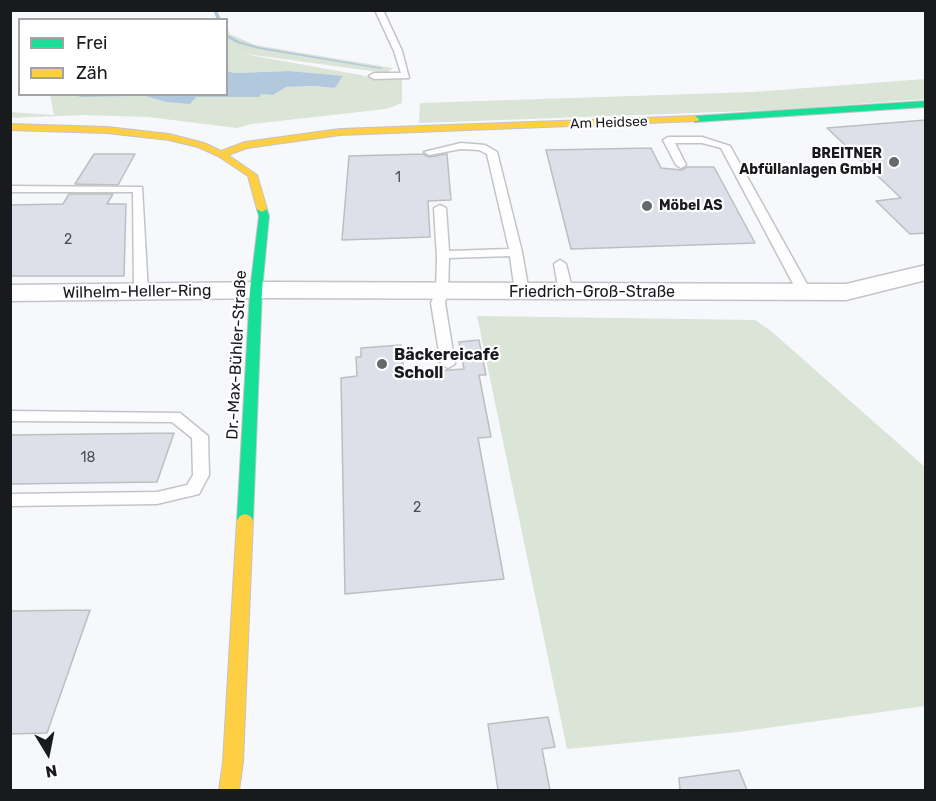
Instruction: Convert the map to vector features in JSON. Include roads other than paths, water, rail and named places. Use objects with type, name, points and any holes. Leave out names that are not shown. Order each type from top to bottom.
[{"type":"main road","name":"Am Heidsee","points":[[226,157],[245,145],[299,137],[429,127],[768,116],[926,104]]},
{"type":"main road","points":[[10,127],[107,130],[169,137],[201,144],[226,157],[252,175],[265,164]]},
{"type":"main road","points":[[169,137],[299,137]]},
{"type":"main road","points":[[277,154],[299,137]]},
{"type":"main road","name":"Dr.-Max-Bühler-Straße","points":[[229,790],[233,762],[256,290],[264,216],[252,175]]},
{"type":"street","name":"Friedrich-Groß-Straße","points":[[256,290],[846,292],[926,272]]},
{"type":"street","name":"Wilhelm-Heller-Ring","points":[[13,297],[256,290]]},
{"type":"lane","points":[[374,76],[406,76],[398,51],[379,10]]},
{"type":"lane","points":[[681,165],[668,140],[702,140],[725,146],[805,293]]},
{"type":"lane","points":[[429,152],[461,147],[481,147],[492,152],[516,252],[522,292]]},
{"type":"lane","points":[[10,189],[138,189],[141,292]]},
{"type":"lane","points":[[440,208],[443,255],[442,291],[438,303],[448,364]]},
{"type":"lane","points":[[443,255],[516,252]]},
{"type":"lane","points":[[560,264],[566,292]]},
{"type":"lane","points":[[10,416],[175,417],[200,436],[201,475],[193,490],[157,498],[10,500]]},
{"type":"water","points":[[228,71],[289,71],[343,76],[335,88],[286,87],[273,95],[261,94],[259,97],[196,97],[190,104],[166,102],[145,96],[228,96]]},
{"type":"water","points":[[73,96],[145,96],[84,97]]},
{"type":"waterway","points":[[215,10],[218,18]]},
{"type":"waterway","points":[[228,36],[238,42],[259,48],[381,68]]},
{"type":"place","name":"BREITNER Abfüllanlagen GmbH","points":[[894,162]]},
{"type":"place","name":"Möbel AS","points":[[647,206]]},
{"type":"place","name":"Bäckereicafé Scholl","points":[[382,364]]}]
